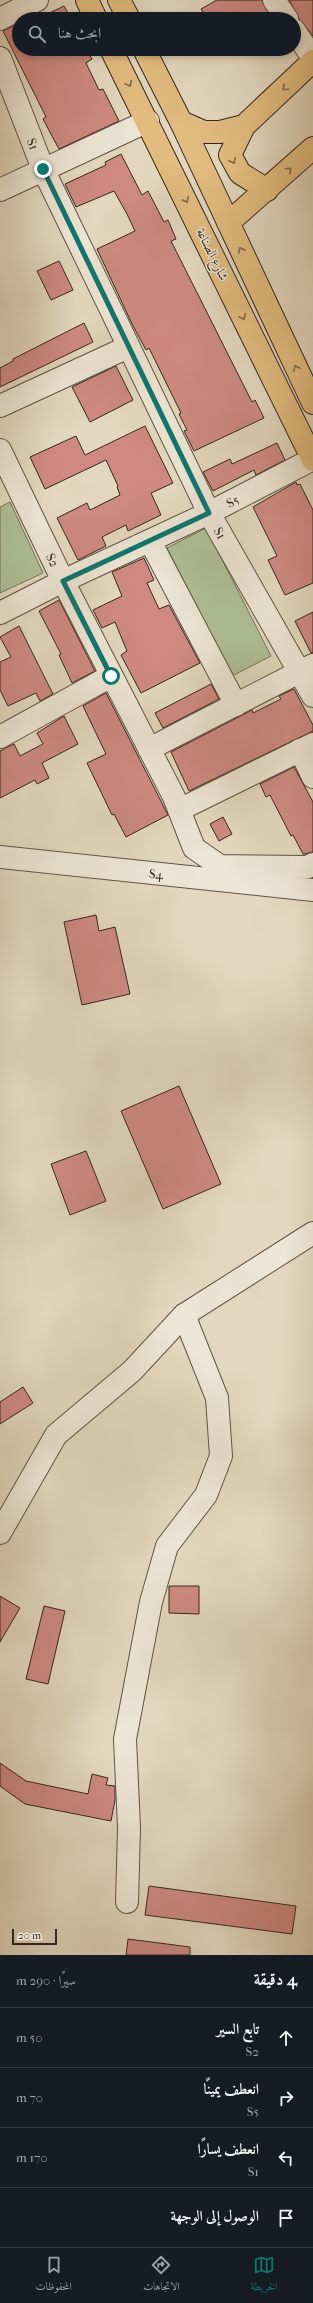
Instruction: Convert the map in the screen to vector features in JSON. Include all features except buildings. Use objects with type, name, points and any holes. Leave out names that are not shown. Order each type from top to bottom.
[{"type":"main road","points":[[87,0],[93,12]]},
{"type":"main road","points":[[119,0],[125,12]]},
{"type":"main road","name":"شارع الصناعة","points":[[115,56],[148,121],[313,460]]},
{"type":"main road","name":"شارع الصناعة","points":[[148,56],[181,122],[313,403]]},
{"type":"main road","points":[[267,190],[240,173],[230,155],[244,126],[313,60]]},
{"type":"main road","points":[[181,122],[204,132],[220,132],[244,126]]},
{"type":"main road","points":[[228,223],[313,148]]},
{"type":"street","points":[[14,12],[37,0]]},
{"type":"street","points":[[274,0],[282,12]]},
{"type":"street","points":[[0,19],[12,13]]},
{"type":"street","points":[[301,41],[313,60]]},
{"type":"street","name":"S1","points":[[0,58],[43,169],[209,513],[306,669],[313,696]]},
{"type":"street","points":[[0,190],[148,121]]},
{"type":"street","points":[[0,406],[128,347]]},
{"type":"street","name":"S2","points":[[0,450],[6,480],[63,581],[149,749],[176,803],[194,848],[220,866],[308,866],[313,864]]},
{"type":"street","name":"S5","points":[[0,613],[63,581],[209,513],[313,460]]},
{"type":"street","points":[[150,541],[236,705]]},
{"type":"street","points":[[149,749],[306,669]]},
{"type":"street","points":[[0,737],[111,676]]},
{"type":"street","points":[[176,803],[307,747],[313,777]]},
{"type":"street","name":"S4","points":[[0,857],[313,890]]},
{"type":"street","points":[[0,1533],[56,1435],[132,1371],[184,1315],[313,1233]]},
{"type":"street","points":[[127,1902],[129,1828],[125,1739],[151,1602],[167,1546],[206,1495],[221,1456],[217,1398],[184,1315]]},
{"type":"green space","points":[[10,502],[43,573],[0,593],[0,507]]},
{"type":"green space","points":[[206,528],[271,656],[232,676],[167,548]]},
{"type":"route","points":[[43,169],[209,513],[63,581],[111,676]]}]
